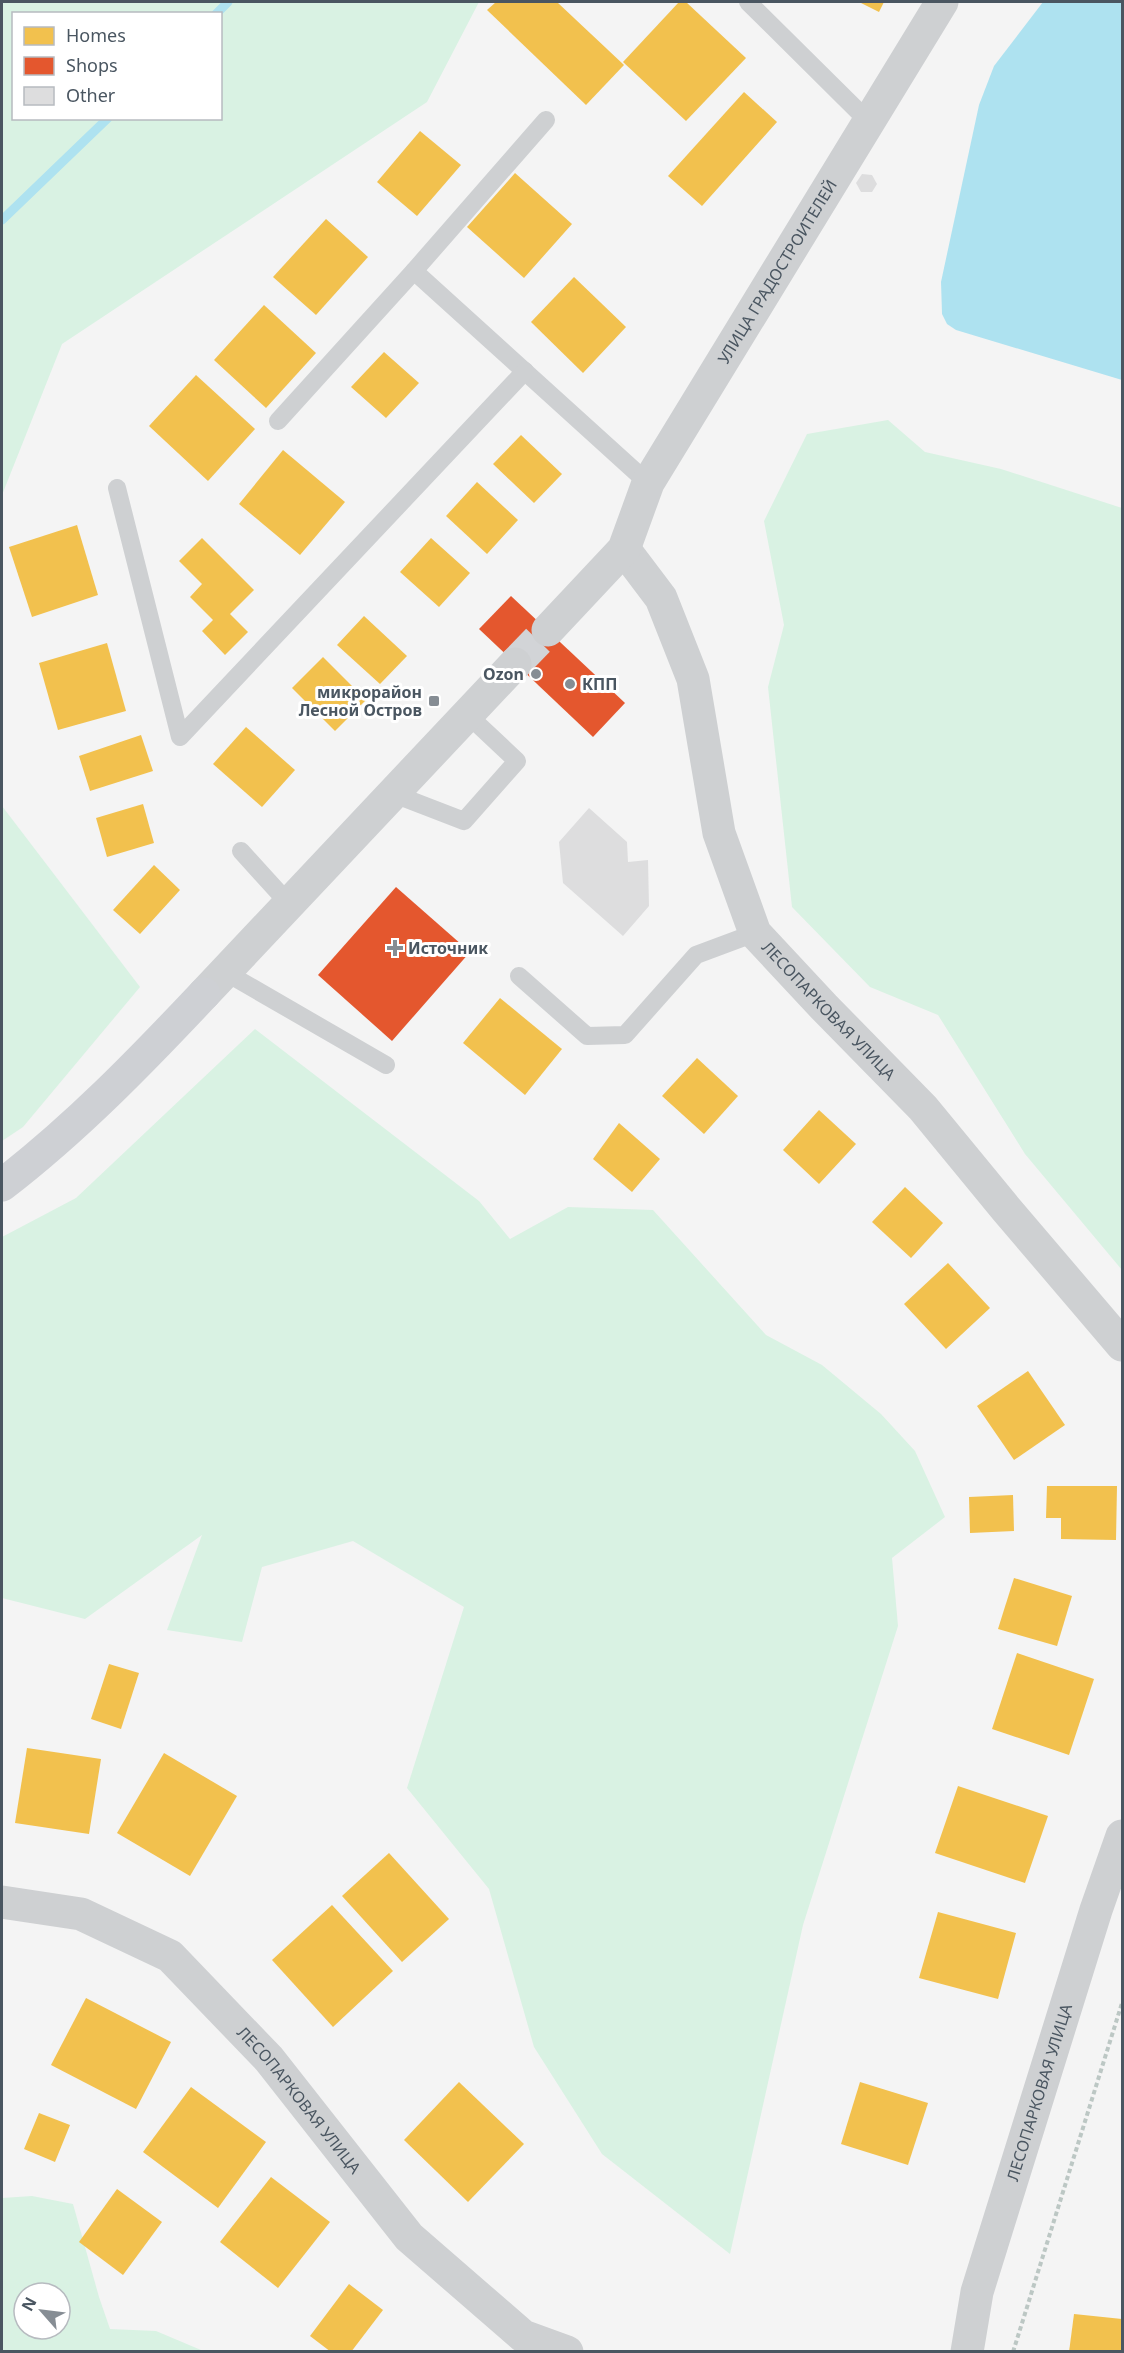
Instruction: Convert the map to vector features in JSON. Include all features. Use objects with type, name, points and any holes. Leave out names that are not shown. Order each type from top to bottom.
[{"type":"street","name":"УЛИЦА ГРАДОСТРОИТЕЛЕЙ","points":[[624,549],[648,483],[942,2]]},
{"type":"street","points":[[548,630],[624,549]]},
{"type":"street","name":"ЛЕСОПАРКОВАЯ УЛИЦА","points":[[624,549],[661,598],[693,679],[719,833],[755,933],[824,1008],[923,1107],[1122,1345]]},
{"type":"street","points":[[2,1185],[45,1152],[126,1077],[515,664]]},
{"type":"street","name":"ЛЕСОПАРКОВАЯ УЛИЦА","points":[[967,2352],[977,2292],[1092,1922],[1122,1836]]},
{"type":"street","name":"ЛЕСОПАРКОВАЯ УЛИЦА","points":[[2,1902],[81,1914],[170,1956],[269,2058],[409,2237],[523,2336],[567,2352]]},
{"type":"lane","points":[[748,2],[868,121]]},
{"type":"lane","points":[[278,421],[414,271],[546,120]]},
{"type":"lane","points":[[414,271],[648,483]]},
{"type":"lane","points":[[117,488],[180,737],[525,371]]},
{"type":"lane","points":[[394,794],[464,821],[517,761],[468,715]]},
{"type":"lane","points":[[241,851],[290,905]]},
{"type":"lane","points":[[519,976],[587,1036],[625,1035],[696,955],[755,933]]},
{"type":"lane","points":[[215,983],[386,1065]]},
{"type":"path","points":[[1013,2352],[1122,2003]]},
{"type":"green space","points":[[2,2],[479,2],[427,102],[62,344],[2,495]]},
{"type":"green space","points":[[888,420],[925,452],[1001,469],[1122,508],[1122,1270],[1025,1154],[938,1015],[870,987],[792,907],[768,687],[784,625],[764,521],[807,434]]},
{"type":"green space","points":[[2,806],[140,987],[23,1127],[2,1141]]},
{"type":"green space","points":[[255,1029],[479,1201],[510,1239],[568,1207],[653,1210],[766,1335],[822,1365],[881,1414],[915,1451],[945,1517],[892,1558],[898,1626],[803,1925],[730,2254],[602,2154],[534,2047],[489,1889],[407,1788],[464,1607],[353,1541],[262,1567],[242,1642],[167,1630],[202,1535],[85,1619],[2,1598],[2,1237],[76,1198]]},
{"type":"green space","points":[[32,2196],[73,2204],[110,2329],[156,2331],[201,2350],[212,2351],[2,2352],[2,2198]]},
{"type":"water","points":[[1043,2],[1122,2],[1122,380],[956,330],[947,324],[942,314],[941,282],[979,105],[994,66]]},
{"type":"building: Homes","points":[[496,2],[557,2],[624,65],[586,105],[487,10]]},
{"type":"building: Homes","points":[[679,2],[686,2],[746,58],[686,121],[623,62]]},
{"type":"building: Homes","points":[[859,2],[884,2],[879,12]]},
{"type":"building: Homes","points":[[744,92],[777,122],[702,206],[668,176]]},
{"type":"building: Homes","points":[[420,131],[461,165],[417,216],[377,182]]},
{"type":"building: Homes","points":[[515,173],[572,224],[524,278],[467,227]]},
{"type":"building: Homes","points":[[326,219],[368,257],[316,315],[273,277]]},
{"type":"building: Homes","points":[[574,277],[626,327],[583,373],[531,322]]},
{"type":"building: Homes","points":[[264,305],[316,353],[266,408],[214,360]]},
{"type":"building: Homes","points":[[384,352],[419,383],[386,418],[351,387]]},
{"type":"building: Homes","points":[[196,375],[255,429],[208,481],[149,426]]},
{"type":"building: Homes","points":[[521,435],[562,474],[534,503],[493,464]]},
{"type":"building: Homes","points":[[283,450],[345,502],[300,555],[239,504]]},
{"type":"building: Homes","points":[[477,482],[518,520],[487,554],[446,516]]},
{"type":"building: Homes","points":[[77,525],[98,595],[32,617],[9,547]]},
{"type":"building: Homes","points":[[202,538],[254,590],[230,614],[248,632],[225,655],[202,631],[213,620],[190,597],[202,584],[179,561]]},
{"type":"building: Homes","points":[[431,538],[470,573],[439,607],[400,572]]},
{"type":"building: Homes","points":[[364,616],[407,656],[380,684],[337,645]]},
{"type":"building: Homes","points":[[107,643],[126,711],[58,730],[39,663]]},
{"type":"building: Homes","points":[[323,657],[366,700],[335,731],[292,688]]},
{"type":"building: Homes","points":[[246,727],[295,770],[262,807],[213,764]]},
{"type":"building: Homes","points":[[141,735],[153,771],[90,791],[79,756]]},
{"type":"building: Homes","points":[[143,804],[154,843],[107,857],[96,818]]},
{"type":"building: Homes","points":[[154,865],[180,890],[140,934],[113,910]]},
{"type":"building: Homes","points":[[500,998],[562,1049],[525,1095],[463,1043]]},
{"type":"building: Homes","points":[[697,1058],[738,1096],[704,1134],[662,1096]]},
{"type":"building: Homes","points":[[819,1110],[856,1144],[819,1184],[783,1150]]},
{"type":"building: Homes","points":[[619,1123],[660,1159],[632,1192],[593,1159]]},
{"type":"building: Homes","points":[[905,1187],[943,1223],[911,1258],[872,1222]]},
{"type":"building: Homes","points":[[948,1263],[990,1308],[946,1349],[904,1304]]},
{"type":"building: Homes","points":[[1028,1371],[1065,1425],[1014,1460],[977,1406]]},
{"type":"building: Homes","points":[[1047,1486],[1117,1486],[1116,1540],[1061,1539],[1061,1518],[1046,1518]]},
{"type":"building: Homes","points":[[1013,1495],[1014,1531],[970,1533],[969,1497]]},
{"type":"building: Homes","points":[[1014,1578],[1072,1596],[1057,1646],[998,1629]]},
{"type":"building: Homes","points":[[1017,1653],[1094,1679],[1069,1755],[992,1729]]},
{"type":"building: Homes","points":[[109,1664],[139,1673],[121,1729],[91,1719]]},
{"type":"building: Homes","points":[[27,1748],[101,1759],[89,1834],[15,1823]]},
{"type":"building: Homes","points":[[164,1753],[237,1796],[190,1876],[117,1833]]},
{"type":"building: Homes","points":[[958,1786],[1048,1816],[1025,1883],[935,1853]]},
{"type":"building: Homes","points":[[389,1853],[449,1919],[402,1962],[342,1896]]},
{"type":"building: Homes","points":[[332,1905],[393,1971],[333,2027],[272,1960]]},
{"type":"building: Homes","points":[[938,1912],[1016,1933],[998,1999],[919,1978]]},
{"type":"building: Homes","points":[[86,1998],[171,2042],[136,2109],[51,2065]]},
{"type":"building: Homes","points":[[459,2082],[524,2144],[468,2202],[404,2140]]},
{"type":"building: Homes","points":[[860,2082],[928,2103],[908,2165],[841,2144]]},
{"type":"building: Homes","points":[[191,2087],[266,2142],[218,2208],[143,2152]]},
{"type":"building: Homes","points":[[39,2113],[70,2125],[55,2162],[24,2149]]},
{"type":"building: Homes","points":[[271,2177],[330,2222],[278,2288],[220,2242]]},
{"type":"building: Homes","points":[[117,2189],[162,2222],[123,2275],[79,2242]]},
{"type":"building: Homes","points":[[349,2284],[383,2310],[351,2352],[331,2352],[310,2336]]},
{"type":"building: Homes","points":[[1074,2314],[1122,2319],[1122,2352],[1069,2352]]},
{"type":"building: Shops","name":"КПП","points":[[511,596],[625,703],[593,737],[479,629]]},
{"type":"building: Shops","points":[[396,887],[470,952],[392,1041],[318,975]]},
{"type":"building: Other","points":[[862,174],[872,175],[877,184],[872,192],[861,192],[856,183]]},
{"type":"building: Other","points":[[589,808],[627,842],[628,862],[648,860],[649,906],[623,936],[563,883],[559,842]]},
{"type":"waterway","points":[[218,12],[228,2]]},
{"type":"waterway","points":[[2,220],[106,120]]},
{"type":"tunnel","points":[[515,664],[548,630]]},
{"type":"place","name":"Ozon","points":[[536,674]]},
{"type":"place","name":"КПП","points":[[570,684]]},
{"type":"place","name":"микрорайон Лесной Остров","points":[[434,701]]},
{"type":"place","name":"Источник","points":[[395,948]]}]
